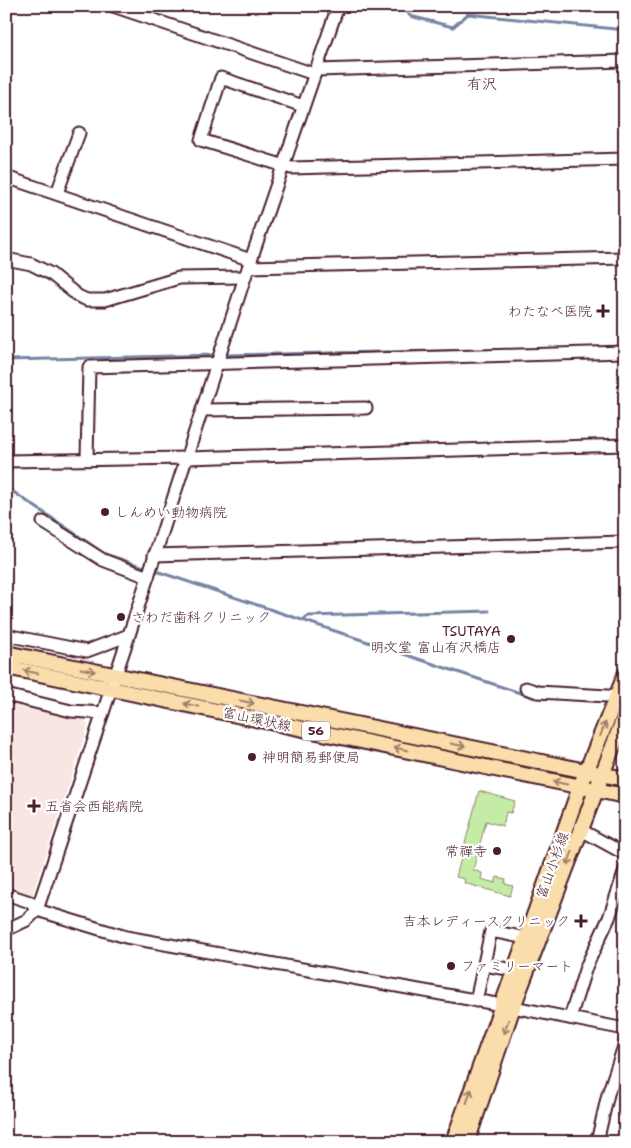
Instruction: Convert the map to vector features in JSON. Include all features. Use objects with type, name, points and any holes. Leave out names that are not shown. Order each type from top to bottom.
[{"type":"main road","name":"富山環状線","points":[[6,652],[114,682],[625,796]]},
{"type":"main road","name":"富山環状線","points":[[6,667],[114,682],[625,779]]},
{"type":"main road","name":"富山小杉線","points":[[467,1142],[507,1006],[514,970],[586,771],[620,696],[625,675]]},
{"type":"main road","name":"富山小杉線","points":[[453,1142],[507,1006],[581,830],[625,715]]},
{"type":"street","points":[[113,6],[315,72],[625,61]]},
{"type":"street","points":[[6,930],[27,920],[38,910],[130,635],[154,555],[249,268],[338,6]]},
{"type":"street","points":[[303,106],[221,78],[201,140],[291,168],[625,159]]},
{"type":"street","points":[[57,193],[79,133]]},
{"type":"street","points":[[6,176],[57,193],[249,268]]},
{"type":"street","points":[[6,259],[31,264],[51,274],[78,296],[87,300],[105,300],[179,278],[249,268],[625,258]]},
{"type":"street","points":[[87,459],[89,367],[625,352]]},
{"type":"street","points":[[203,410],[366,408]]},
{"type":"street","points":[[6,461],[187,458],[625,445]]},
{"type":"street","points":[[43,522],[104,560],[148,577]]},
{"type":"street","points":[[154,555],[625,542]]},
{"type":"street","points":[[6,635],[87,651],[130,635]]},
{"type":"street","points":[[526,688],[538,692],[620,696]]},
{"type":"street","points":[[6,695],[71,711],[103,713]]},
{"type":"street","points":[[581,830],[625,854]]},
{"type":"street","points":[[570,1018],[586,967],[609,918],[625,870]]},
{"type":"street","points":[[6,894],[30,902],[38,910],[126,937],[625,1029]]},
{"type":"street","points":[[476,1001],[491,931],[526,938]]},
{"type":"street","points":[[484,965],[514,970]]},
{"type":"street","points":[[597,1142],[608,1094],[625,1043]]},
{"type":"shaded area","name":"五省会西能病院","points":[[6,701],[84,718],[88,726],[32,896],[6,887]]},
{"type":"green space","points":[[479,791],[515,801],[511,813],[506,812],[503,826],[486,821],[473,870],[482,873],[481,879],[495,883],[497,877],[506,879],[505,884],[513,886],[510,896],[464,883],[465,879],[456,877]]},
{"type":"waterway","points":[[397,6],[405,9],[410,16],[453,27],[468,14],[625,30]]},
{"type":"waterway","points":[[223,355],[549,349]]},
{"type":"waterway","points":[[6,360],[217,355]]},
{"type":"waterway","points":[[6,487],[105,554],[147,568]]},
{"type":"waterway","points":[[153,570],[535,698],[546,698]]},
{"type":"waterway","points":[[303,620],[308,616],[489,611]]},
{"type":"place","name":"わたなべ医院","points":[[603,311]]},
{"type":"place","name":"しんめい動物病院","points":[[105,512]]},
{"type":"place","name":"さわだ歯科クリニック","points":[[121,617]]},
{"type":"place","name":"TSUTAYA 明文堂 富山有沢橋店","points":[[511,639]]},
{"type":"place","name":"神明簡易郵便局","points":[[252,757]]},
{"type":"place","name":"五省会西能病院","points":[[34,806]]},
{"type":"place","name":"常禪寺","points":[[497,851]]},
{"type":"place","name":"吉本レディースクリニック","points":[[581,921]]},
{"type":"place","name":"ファミリーマート","points":[[451,966]]},
{"type":"district","name":"有沢","points":[[482,84]]}]
